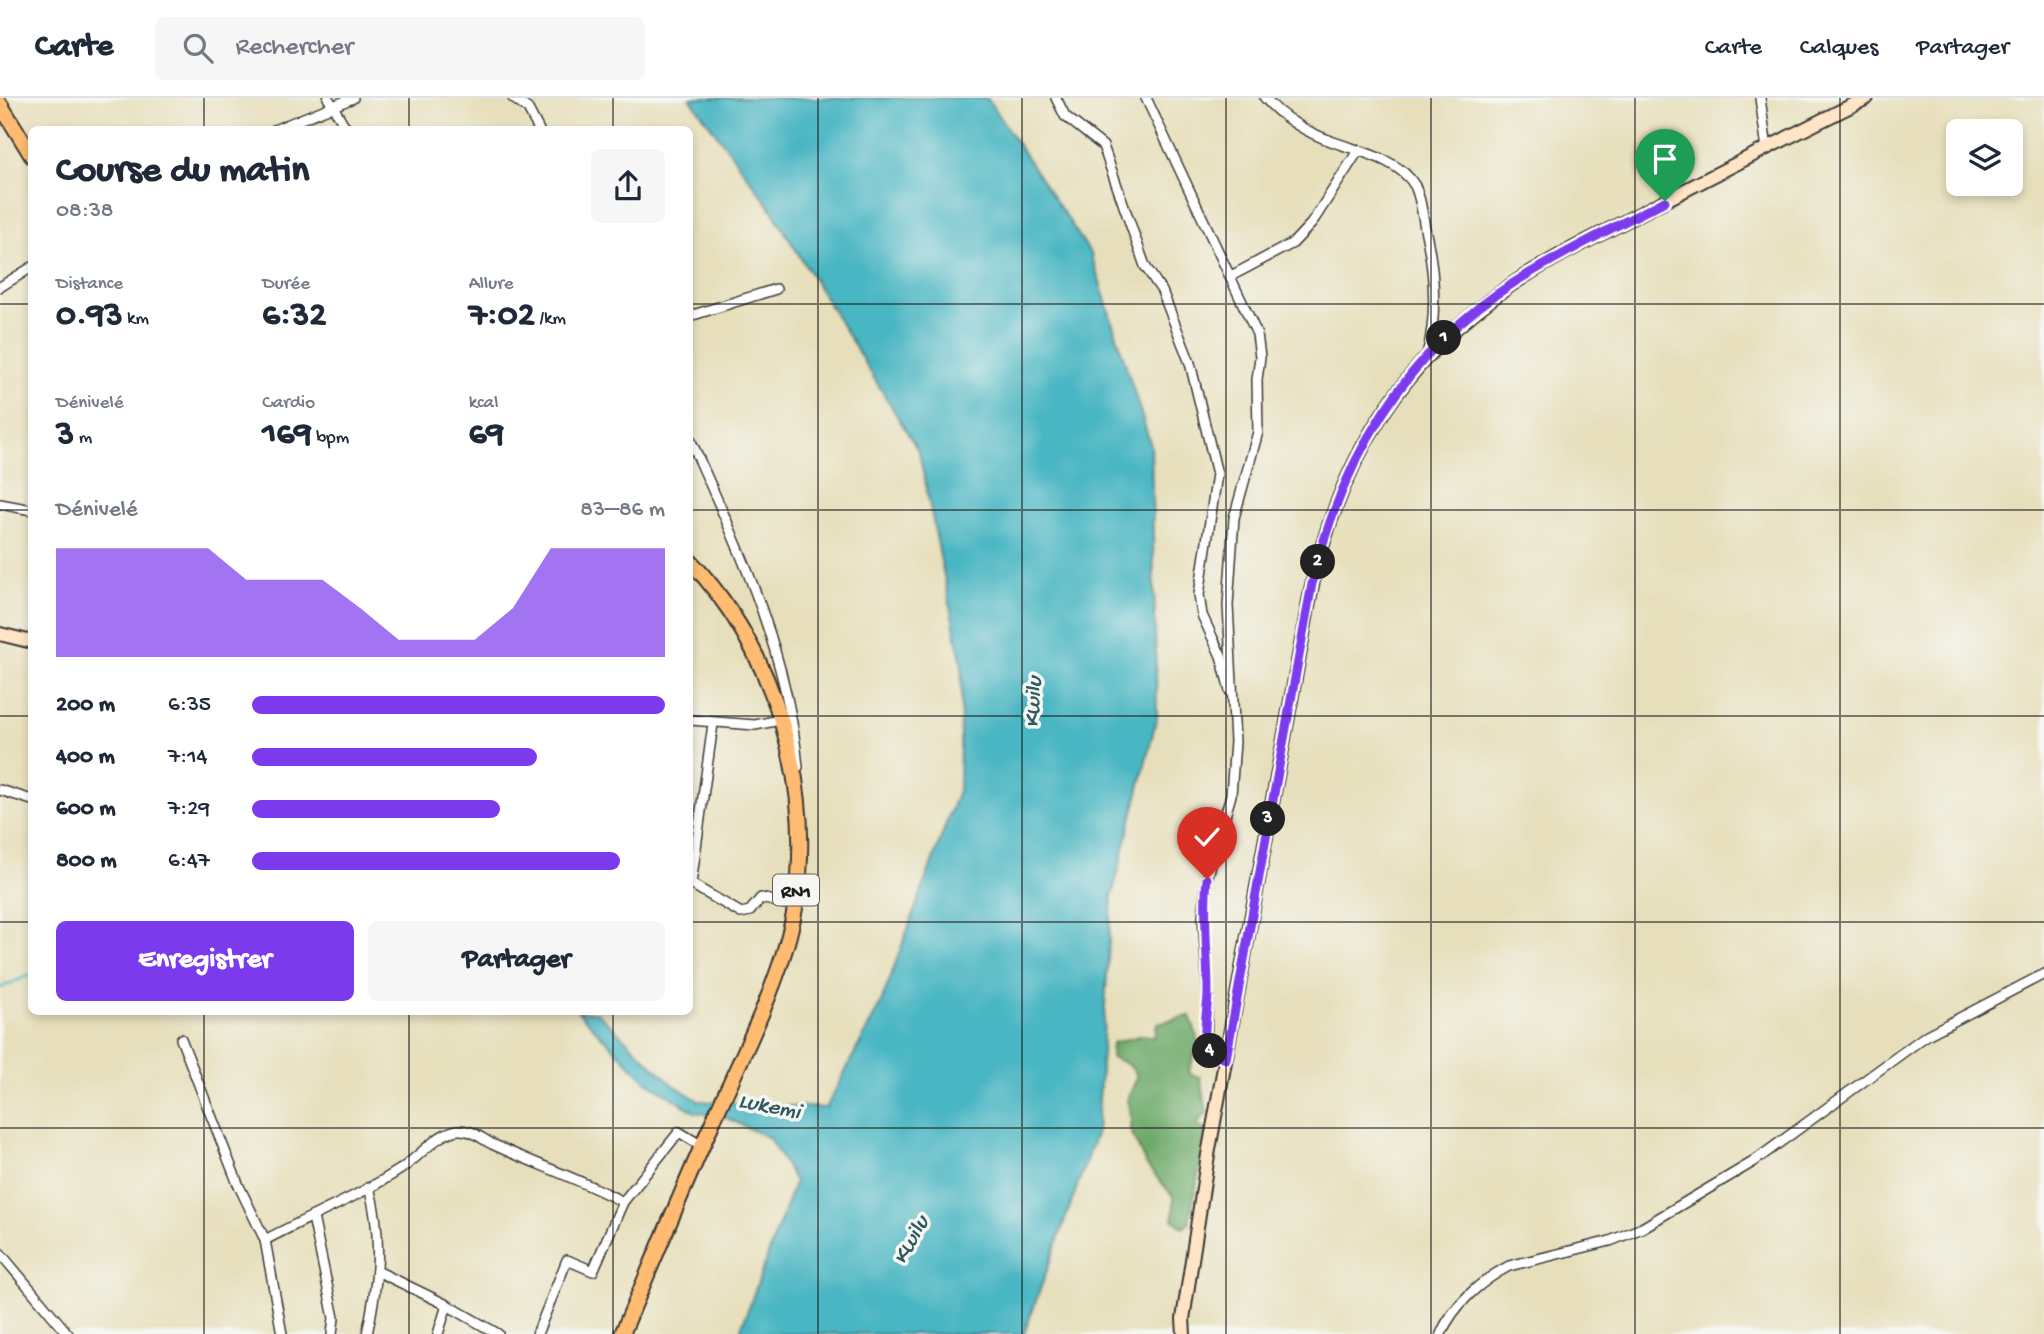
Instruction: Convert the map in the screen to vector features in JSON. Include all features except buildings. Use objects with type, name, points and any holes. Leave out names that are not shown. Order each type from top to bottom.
[{"type":"highway","points":[[0,104],[28,150]]},
{"type":"highway","name":"RN1","points":[[622,1334],[744,1053],[778,967],[795,906],[799,817],[791,758],[780,720],[761,669],[741,631],[723,601],[693,565]]},
{"type":"main road","points":[[1184,1334],[1183,1319],[1206,1168],[1295,674],[1322,544],[1364,441],[1398,389],[1446,335],[1514,283],[1867,98]]},
{"type":"main road","points":[[0,634],[28,641]]},
{"type":"street","points":[[282,126],[331,102],[353,98]]},
{"type":"street","points":[[513,98],[527,109],[537,126]]},
{"type":"street","points":[[1056,98],[1065,116],[1095,137],[1103,146],[1145,266],[1161,292],[1190,363],[1217,474],[1199,595],[1202,615],[1221,656],[1227,688],[1233,695]]},
{"type":"street","points":[[1146,98],[1257,334],[1260,357],[1257,380],[1258,432],[1238,499],[1231,541],[1227,630],[1236,742],[1231,795],[1207,879],[1203,916],[1208,993],[1206,1041],[1213,1055],[1226,1059]]},
{"type":"street","points":[[1265,98],[1275,110],[1330,141],[1358,151],[1408,176],[1416,188],[1432,260],[1435,298],[1427,356]]},
{"type":"street","points":[[1760,98],[1767,149]]},
{"type":"street","points":[[331,102],[345,126]]},
{"type":"street","points":[[1231,276],[1293,243],[1311,224],[1358,151]]},
{"type":"street","points":[[0,287],[28,270]]},
{"type":"street","points":[[693,315],[776,289]]},
{"type":"street","points":[[693,446],[758,594],[774,638],[795,735],[799,817]]},
{"type":"street","points":[[0,503],[28,509]]},
{"type":"street","points":[[693,721],[755,725],[780,720]]},
{"type":"street","points":[[693,869],[713,724]]},
{"type":"street","points":[[0,790],[28,799]]},
{"type":"street","points":[[693,885],[741,913],[750,911],[761,898],[795,906]]},
{"type":"street","points":[[1441,1334],[1451,1315],[1494,1273],[1529,1260],[1571,1252],[1642,1228],[1754,1162],[1927,1035],[2044,974]]},
{"type":"street","points":[[181,1039],[237,1184],[265,1240],[282,1334]]},
{"type":"street","points":[[265,1240],[369,1187],[402,1168],[449,1133],[461,1130],[470,1131],[492,1144],[584,1181],[623,1202]]},
{"type":"street","points":[[537,1334],[568,1260],[593,1271],[623,1202],[679,1132],[703,1145]]},
{"type":"street","points":[[367,1334],[377,1271],[378,1220],[369,1187]]},
{"type":"street","points":[[313,1217],[321,1244],[334,1318],[332,1334]]},
{"type":"street","points":[[0,1253],[68,1334]]},
{"type":"street","points":[[377,1271],[447,1305],[498,1334]]},
{"type":"street","points":[[439,1334],[447,1305]]},
{"type":"green space","points":[[1190,1016],[1199,1041],[1189,1071],[1191,1075],[1200,1077],[1207,1112],[1197,1124],[1204,1129],[1206,1136],[1189,1223],[1183,1228],[1173,1219],[1174,1197],[1147,1166],[1130,1129],[1131,1117],[1127,1100],[1137,1078],[1136,1074],[1127,1065],[1111,1057],[1112,1043],[1143,1035],[1155,1037],[1157,1023]]},
{"type":"water","name":"Kwilu","points":[[690,98],[987,98],[1091,254],[1151,446],[1157,717],[1112,896],[1097,1131],[1024,1334],[739,1334],[795,1181],[769,1138],[727,1118],[695,1112],[646,1081],[581,1015],[600,1015],[671,1083],[699,1101],[826,1108],[881,1003],[959,788],[962,665],[919,452],[768,204]]},
{"type":"waterway","name":"Lukemi","points":[[0,988],[28,976]]},
{"type":"route","points":[[1207,879],[1203,916],[1208,993],[1206,1041],[1213,1055],[1226,1059],[1312,584],[1332,516],[1364,441],[1398,389],[1446,335],[1480,307],[1545,264],[1665,201]]}]
